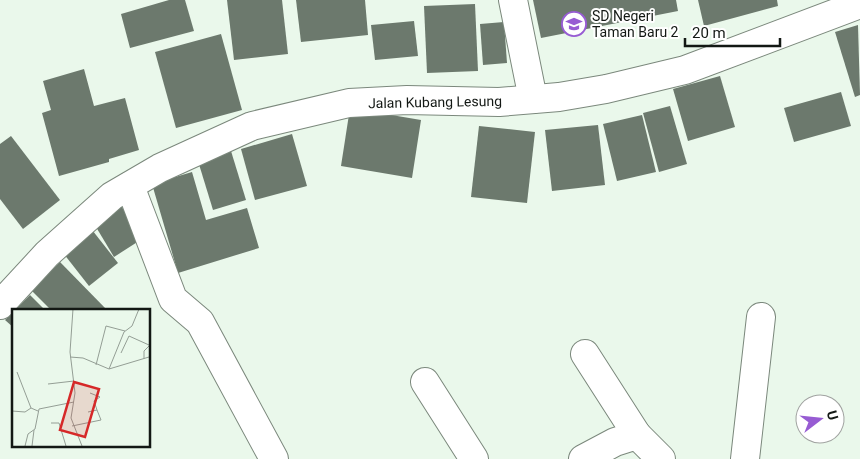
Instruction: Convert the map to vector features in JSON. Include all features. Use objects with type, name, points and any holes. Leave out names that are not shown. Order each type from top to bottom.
[{"type":"street","points":[[513,0],[533,99]]},
{"type":"street","name":"Jalan Kubang Lesung","points":[[0,305],[71,231],[112,196],[160,168],[252,126],[349,103],[406,100],[499,102],[606,89],[685,70],[860,4]]},
{"type":"street","points":[[130,186],[174,299],[200,322],[274,459]]},
{"type":"street","points":[[745,459],[761,317]]},
{"type":"street","points":[[585,354],[637,436],[661,459]]},
{"type":"street","points":[[425,382],[474,459]]},
{"type":"street","points":[[583,459],[616,442],[637,436]]},
{"type":"building","points":[[169,0],[185,0],[194,31],[130,48],[121,14]]},
{"type":"building","points":[[227,0],[282,0],[288,54],[234,60]]},
{"type":"building","points":[[296,0],[365,0],[368,35],[301,42]]},
{"type":"building","name":"SD Negeri Taman Baru 2","points":[[533,0],[676,0],[678,11],[541,38]]},
{"type":"building","points":[[698,0],[777,0],[778,6],[704,26]]},
{"type":"building","points":[[475,4],[478,71],[427,73],[424,6]]},
{"type":"building","points":[[414,21],[418,56],[375,60],[371,25]]},
{"type":"building","points":[[504,22],[507,63],[483,65],[480,24]]},
{"type":"building","points":[[858,25],[860,95],[855,97],[835,32]]},
{"type":"building","points":[[221,34],[242,110],[176,128],[155,52]]},
{"type":"building","points":[[84,69],[94,106],[125,98],[139,150],[109,159],[109,162],[59,176],[42,113],[51,110],[43,81]]},
{"type":"building","points":[[720,76],[735,127],[688,141],[673,89]]},
{"type":"building","points":[[841,92],[851,126],[794,142],[784,108]]},
{"type":"building","points":[[670,106],[687,164],[659,172],[643,113]]},
{"type":"building","points":[[350,108],[421,120],[412,178],[341,166]]},
{"type":"building","points":[[642,115],[656,172],[617,181],[603,124]]},
{"type":"building","points":[[598,125],[605,185],[552,191],[545,130]]},
{"type":"building","points":[[479,126],[535,132],[527,203],[471,197]]},
{"type":"building","points":[[292,134],[307,186],[255,200],[241,149]]},
{"type":"building","points":[[11,136],[60,200],[23,229],[0,199],[0,144]]},
{"type":"building","points":[[231,151],[246,200],[213,210],[198,161]]},
{"type":"building","points":[[192,172],[206,220],[247,208],[259,248],[178,273],[152,184]]},
{"type":"building","points":[[120,204],[142,239],[114,257],[93,222]]},
{"type":"building","points":[[89,226],[118,263],[89,286],[60,249]]},
{"type":"building","points":[[60,262],[106,309],[50,309],[31,290]]},
{"type":"building","points":[[30,295],[44,309],[16,309]]},
{"type":"building","points":[[12,313],[12,326],[5,320]]},
{"type":"place","name":"SD Negeri Taman Baru 2","points":[[574,24]]}]
